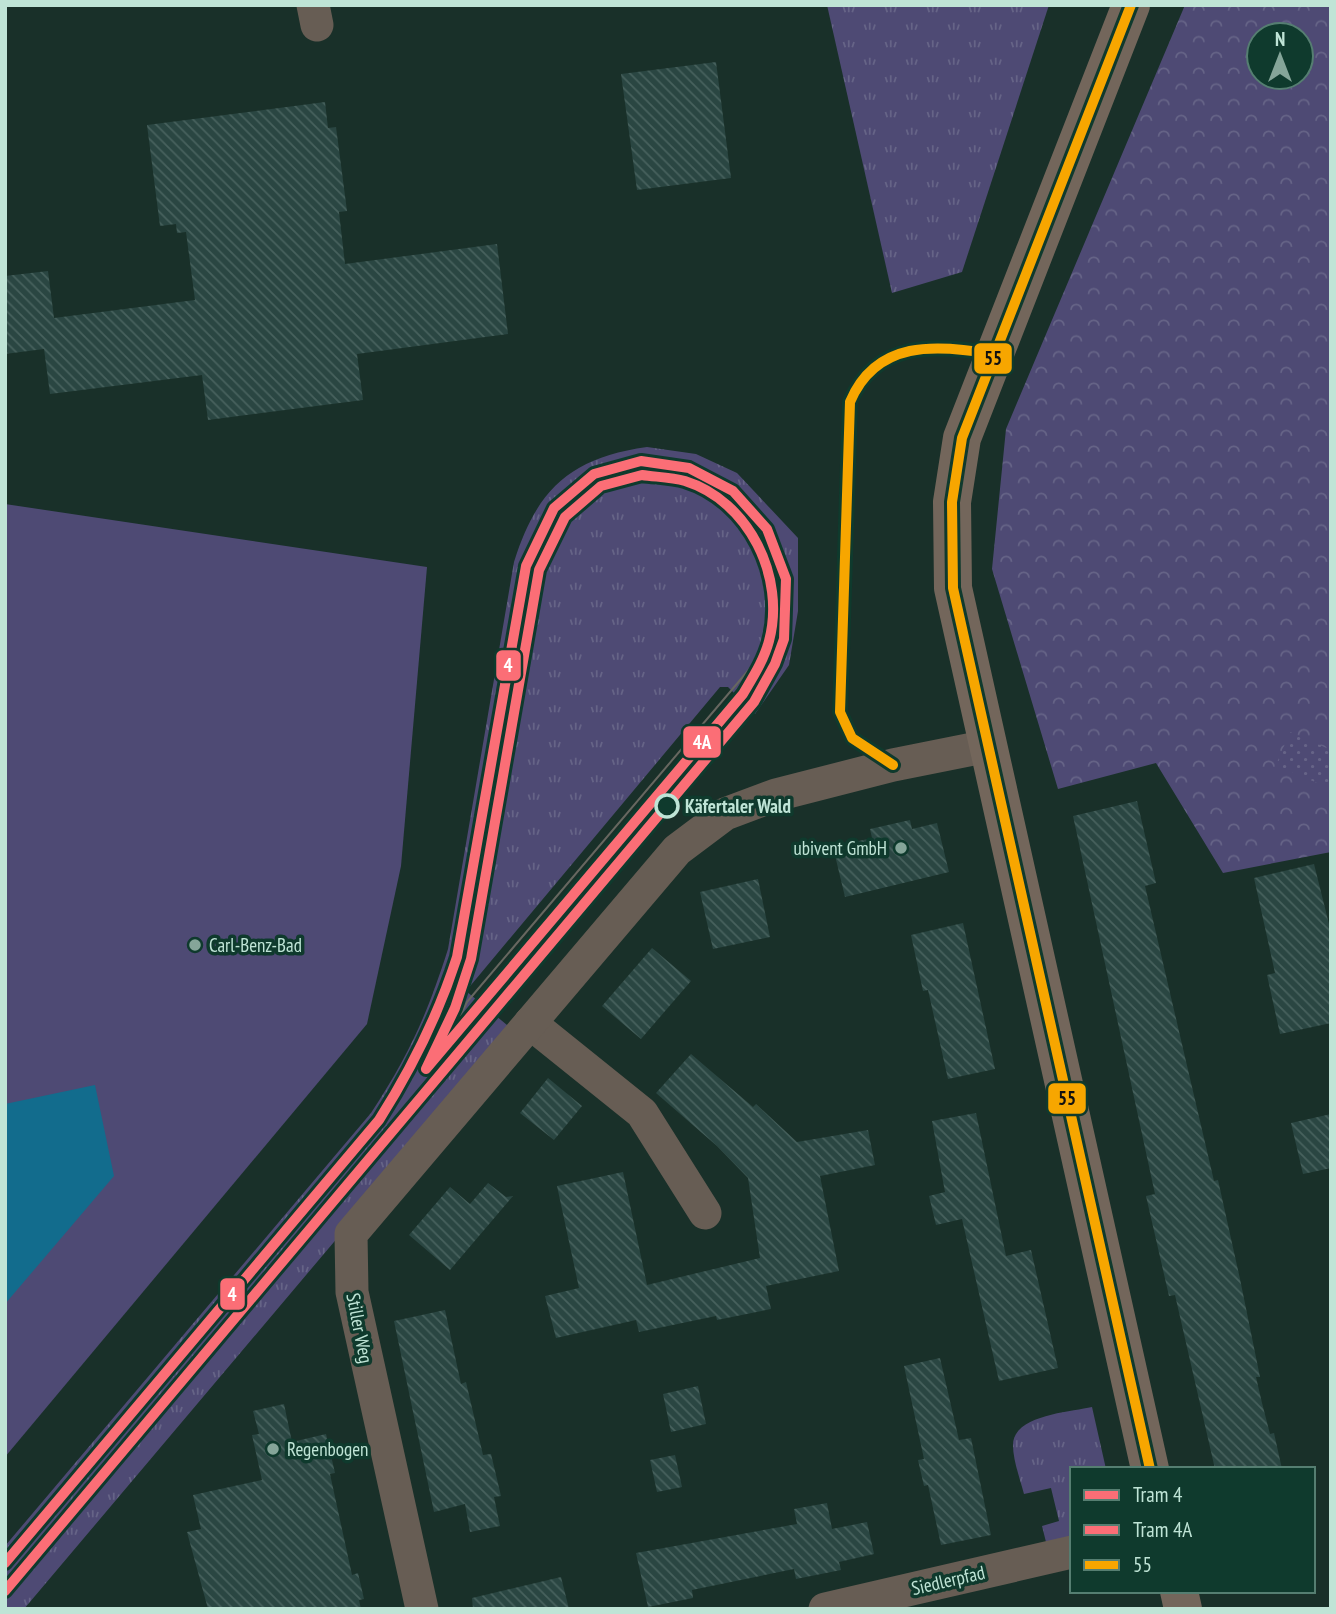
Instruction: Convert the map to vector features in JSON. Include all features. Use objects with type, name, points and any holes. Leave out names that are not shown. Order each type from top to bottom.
[{"type":"street","points":[[1131,5],[962,438],[952,502],[953,588],[1150,1467]]},
{"type":"street","name":"Stiller Weg","points":[[422,1609],[352,1292],[351,1234],[677,850],[724,814],[776,795],[893,765],[988,746]]},
{"type":"street","points":[[530,1023],[642,1113],[705,1213]]},
{"type":"street","name":"Siedlerpfad","points":[[825,1609],[1070,1552]]},
{"type":"green space","points":[[827,5],[1049,5],[962,272],[892,293]]},
{"type":"green space","points":[[1185,5],[1331,5],[1331,852],[1223,873],[1156,763],[1058,789],[992,569],[1006,429]]},
{"type":"green space","points":[[647,447],[696,454],[737,473],[798,538],[798,611],[789,665],[755,714],[728,687],[720,687],[466,991],[513,1030],[24,1609],[5,1609],[5,1546],[371,1113],[407,1053],[448,949],[514,562],[523,537],[546,496],[560,481],[597,459]]},
{"type":"green space","name":"Carl-Benz-Bad","points":[[5,504],[427,567],[401,866],[367,1024],[5,1457]]},
{"type":"green space","points":[[1290,732],[1331,750],[1331,789],[1276,765]]},
{"type":"green space","points":[[1092,1407],[1106,1467],[1070,1467],[1070,1536],[1046,1542],[1042,1526],[1059,1521],[1051,1488],[1024,1494],[1013,1445],[1015,1435],[1022,1427],[1057,1413]]},
{"type":"water","points":[[95,1085],[114,1176],[5,1304],[5,1104]]},
{"type":"building","points":[[716,62],[731,178],[637,190],[621,74]]},
{"type":"building","points":[[325,102],[328,128],[336,127],[347,211],[339,212],[345,264],[497,244],[508,334],[357,354],[363,400],[208,420],[202,375],[50,394],[44,349],[5,354],[5,276],[48,271],[54,318],[195,300],[186,232],[177,233],[176,224],[160,226],[147,125]]},
{"type":"building","points":[[1137,801],[1156,883],[1145,886],[1214,1181],[1218,1180],[1260,1377],[1256,1377],[1262,1403],[1270,1434],[1274,1433],[1282,1467],[1215,1467],[1175,1295],[1169,1296],[1146,1196],[1155,1194],[1073,816]]},
{"type":"building","points":[[910,820],[912,829],[937,823],[949,872],[845,897],[833,847],[872,838],[870,829]]},
{"type":"building","points":[[1314,864],[1331,932],[1331,1023],[1280,1034],[1267,975],[1275,973],[1254,878]]},
{"type":"building","points":[[758,879],[770,937],[713,949],[700,892]]},
{"type":"building","points":[[963,923],[995,1069],[948,1079],[928,990],[923,991],[911,935]]},
{"type":"building","points":[[652,948],[691,981],[641,1039],[602,1006]]},
{"type":"building","points":[[691,1054],[753,1107],[756,1104],[797,1142],[868,1130],[875,1165],[820,1176],[839,1271],[766,1286],[771,1309],[717,1320],[716,1316],[639,1332],[636,1320],[556,1338],[545,1296],[579,1288],[557,1186],[623,1172],[647,1285],[760,1258],[748,1178],[717,1146],[656,1093]]},
{"type":"building","points":[[548,1078],[582,1106],[554,1140],[520,1113]]},
{"type":"building","points":[[976,1113],[1006,1256],[1031,1250],[1058,1368],[999,1381],[962,1219],[936,1225],[929,1196],[945,1192],[932,1121]]},
{"type":"building","points":[[1331,1114],[1331,1168],[1303,1174],[1291,1123]]},
{"type":"building","points":[[488,1183],[506,1197],[513,1196],[450,1270],[409,1235],[450,1187],[470,1204]]},
{"type":"building","points":[[445,1310],[461,1384],[466,1382],[483,1455],[491,1454],[501,1496],[494,1497],[500,1526],[470,1532],[465,1504],[434,1512],[394,1321]]},
{"type":"building","points":[[940,1358],[959,1440],[971,1438],[991,1535],[941,1545],[928,1485],[924,1486],[918,1460],[924,1459],[904,1366]]},
{"type":"building","points":[[698,1386],[706,1424],[671,1432],[663,1394]]},
{"type":"building","points":[[284,1404],[292,1442],[326,1434],[335,1473],[330,1474],[352,1575],[358,1573],[364,1599],[359,1600],[361,1609],[208,1609],[187,1532],[201,1529],[193,1495],[262,1480],[252,1435],[259,1434],[253,1411]]},
{"type":"building","points":[[675,1455],[682,1487],[657,1492],[650,1460]]},
{"type":"building","points":[[827,1503],[832,1529],[867,1522],[874,1554],[839,1562],[841,1570],[796,1579],[794,1569],[692,1590],[693,1598],[648,1607],[636,1553],[797,1524],[794,1509]]},
{"type":"building","points":[[561,1577],[569,1609],[473,1609],[472,1598]]},
{"type":"tram line","name":"4","points":[[5,1563],[379,1120],[413,1061],[433,1021],[457,957],[526,566],[554,508],[594,474],[641,461],[689,468],[733,491],[767,529],[786,579],[784,639],[775,664],[754,702],[5,1591]]},
{"type":"tram line","name":"4A","points":[[642,475],[685,481],[708,491],[728,505],[744,524],[757,544],[767,568],[772,592],[773,617],[767,648],[743,694],[426,1069],[455,1008],[471,959],[539,570],[565,517],[601,486],[642,475]]},
{"type":"tram line","points":[[407,1114],[422,1092],[467,1002],[752,666],[772,623],[778,586],[770,549],[749,507]]},
{"type":"transit line","name":"55","points":[[1131,5],[962,438],[952,502],[953,588],[1150,1467]]},
{"type":"transit line","name":"55","points":[[893,765],[852,738],[840,712],[850,402],[861,382],[875,367],[892,357],[930,348],[993,354]]},
{"type":"place","name":"Käfertaler Wald","points":[[667,806]]},
{"type":"place","name":"ubivent GmbH","points":[[901,848]]},
{"type":"place","name":"Carl-Benz-Bad","points":[[195,945]]},
{"type":"place","name":"Regenbogen","points":[[273,1449]]}]
